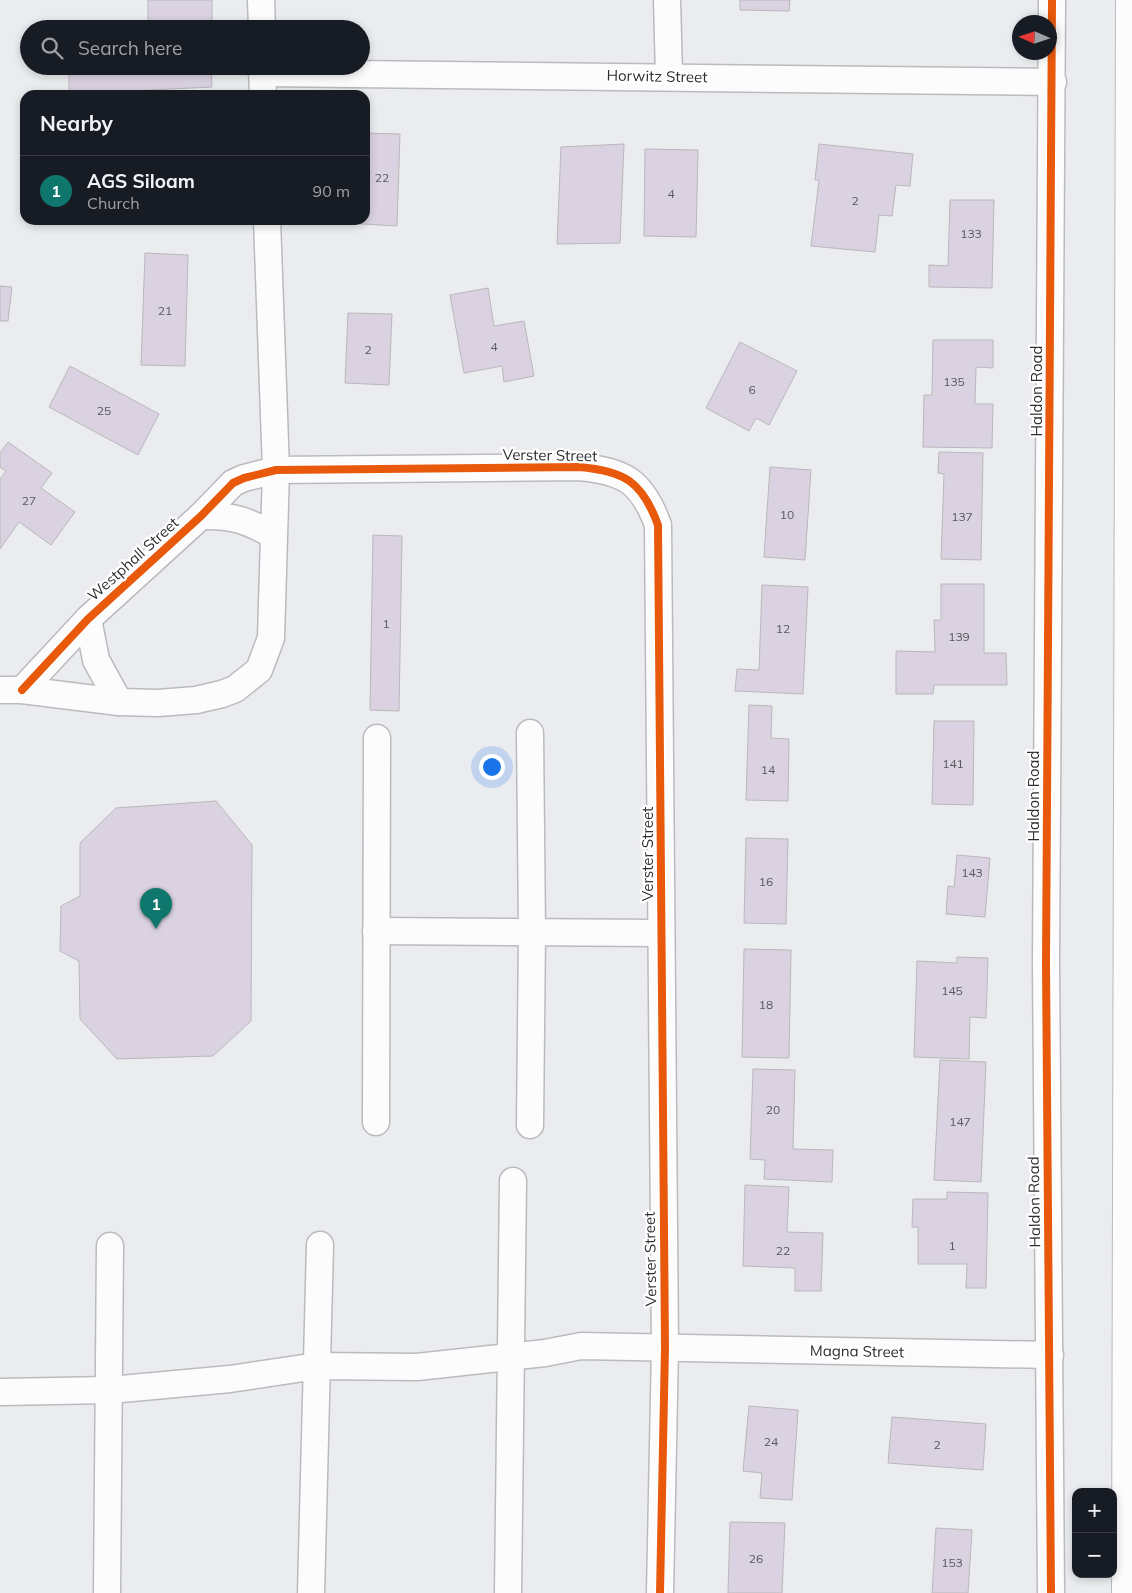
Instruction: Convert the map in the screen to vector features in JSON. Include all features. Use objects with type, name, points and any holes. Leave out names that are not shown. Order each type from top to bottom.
[{"type":"highway","points":[[1126,1593],[1130,0]]},
{"type":"street","points":[[261,0],[262,20]]},
{"type":"street","points":[[667,0],[669,76]]},
{"type":"street","name":"Haldon Road","points":[[1051,1593],[1046,954],[1052,0]]},
{"type":"street","name":"Horwitz Street","points":[[262,78],[669,76],[1052,82]]},
{"type":"street","name":"Westphall Street","points":[[11,690],[118,702],[158,703],[210,697],[236,689],[259,670],[271,638],[276,470],[267,225]]},
{"type":"street","name":"Verster Street","points":[[276,470],[579,467],[608,470],[626,479],[649,501],[658,525],[665,1347],[660,1593]]},
{"type":"street","name":"Westphall Street","points":[[11,690],[201,516],[233,483],[244,478],[276,470]]},
{"type":"street","name":"Westphall Street","points":[[201,516],[221,515],[240,518],[273,536]]},
{"type":"street","name":"Westphall Street","points":[[88,619],[92,650],[118,702]]},
{"type":"street","points":[[530,733],[532,932],[530,1125]]},
{"type":"street","points":[[376,1122],[377,738]]},
{"type":"street","points":[[376,931],[661,933]]},
{"type":"street","points":[[508,1593],[509,1356],[513,1181]]},
{"type":"street","points":[[311,1593],[320,1245]]},
{"type":"street","points":[[107,1593],[110,1246]]},
{"type":"street","name":"Magna Street","points":[[0,1392],[110,1390],[230,1379],[317,1366],[417,1366],[581,1346],[1050,1355]]},
{"type":"building","points":[[148,0],[212,0],[212,20],[148,20]]},
{"type":"building","points":[[740,0],[790,0],[789,11],[740,10]]},
{"type":"building","points":[[69,75],[211,75],[212,87],[151,90],[69,90]]},
{"type":"building","points":[[370,133],[400,134],[397,226],[370,224]]},
{"type":"building","points":[[624,144],[620,243],[557,244],[561,147]]},
{"type":"building","points":[[819,144],[913,154],[910,186],[896,185],[892,216],[879,215],[875,252],[811,246],[819,180],[815,180]]},
{"type":"building","points":[[645,149],[698,150],[696,237],[644,236]]},
{"type":"building","points":[[950,200],[994,200],[992,288],[929,287],[929,265],[948,266]]},
{"type":"building","points":[[145,253],[188,255],[185,366],[141,365]]},
{"type":"building","points":[[0,286],[12,287],[8,321],[0,321]]},
{"type":"building","points":[[488,288],[494,326],[524,321],[534,376],[504,382],[502,366],[464,373],[450,295]]},
{"type":"building","points":[[348,313],[392,314],[389,385],[345,383]]},
{"type":"building","points":[[933,340],[993,340],[993,368],[976,367],[975,404],[993,404],[992,448],[923,447],[924,395],[932,395]]},
{"type":"building","points":[[740,342],[797,371],[769,425],[756,418],[749,431],[706,408]]},
{"type":"building","points":[[70,366],[159,414],[138,455],[49,407]]},
{"type":"building","points":[[8,442],[52,473],[41,488],[75,512],[51,545],[19,522],[0,549],[0,479],[6,471],[0,467],[0,453]]},
{"type":"building","points":[[939,452],[983,453],[981,560],[941,559],[944,474],[938,473]]},
{"type":"building","points":[[770,467],[811,470],[805,560],[764,557]]},
{"type":"building","points":[[373,535],[402,536],[399,711],[370,710]]},
{"type":"building","points":[[941,584],[984,584],[984,653],[1006,653],[1007,685],[934,685],[933,694],[896,694],[896,651],[935,652],[934,620],[941,620]]},
{"type":"building","points":[[762,585],[808,587],[803,694],[735,691],[737,669],[759,670]]},
{"type":"building","points":[[749,705],[772,706],[771,738],[789,739],[788,801],[746,800]]},
{"type":"building","points":[[934,721],[974,721],[973,805],[932,804]]},
{"type":"building","points":[[216,801],[252,845],[251,1021],[213,1056],[117,1059],[80,1019],[79,961],[60,951],[61,906],[80,896],[80,843],[116,808]]},
{"type":"building","points":[[746,838],[788,839],[786,924],[744,923]]},
{"type":"building","points":[[957,855],[990,858],[985,917],[946,914],[948,886],[954,887]]},
{"type":"building","points":[[744,949],[791,950],[789,1058],[742,1057]]},
{"type":"building","points":[[957,957],[988,958],[986,1018],[970,1017],[969,1059],[914,1057],[917,961],[957,963]]},
{"type":"building","points":[[940,1060],[986,1062],[981,1182],[934,1180]]},
{"type":"building","points":[[753,1069],[795,1070],[793,1149],[833,1150],[832,1182],[764,1179],[765,1160],[750,1159]]},
{"type":"building","points":[[745,1185],[789,1187],[787,1232],[823,1233],[821,1291],[795,1291],[795,1268],[743,1266]]},
{"type":"building","points":[[947,1192],[988,1193],[986,1288],[966,1288],[967,1264],[918,1264],[918,1227],[912,1227],[913,1199],[947,1199]]},
{"type":"building","points":[[749,1406],[798,1410],[792,1500],[760,1498],[762,1473],[743,1471]]},
{"type":"building","points":[[892,1417],[986,1424],[983,1470],[888,1463]]},
{"type":"building","points":[[730,1522],[785,1523],[782,1593],[728,1593]]},
{"type":"building","points":[[936,1528],[972,1530],[968,1593],[932,1593]]},
{"type":"cycle path","points":[[1051,1593],[1046,963],[1052,0]]},
{"type":"cycle path","points":[[22,690],[88,619],[201,516],[233,483],[244,478],[276,470],[579,467],[620,476],[638,488],[652,510],[658,525],[665,1347],[660,1593]]},
{"type":"place","name":"AGS Siloam","points":[[156,929]]}]
